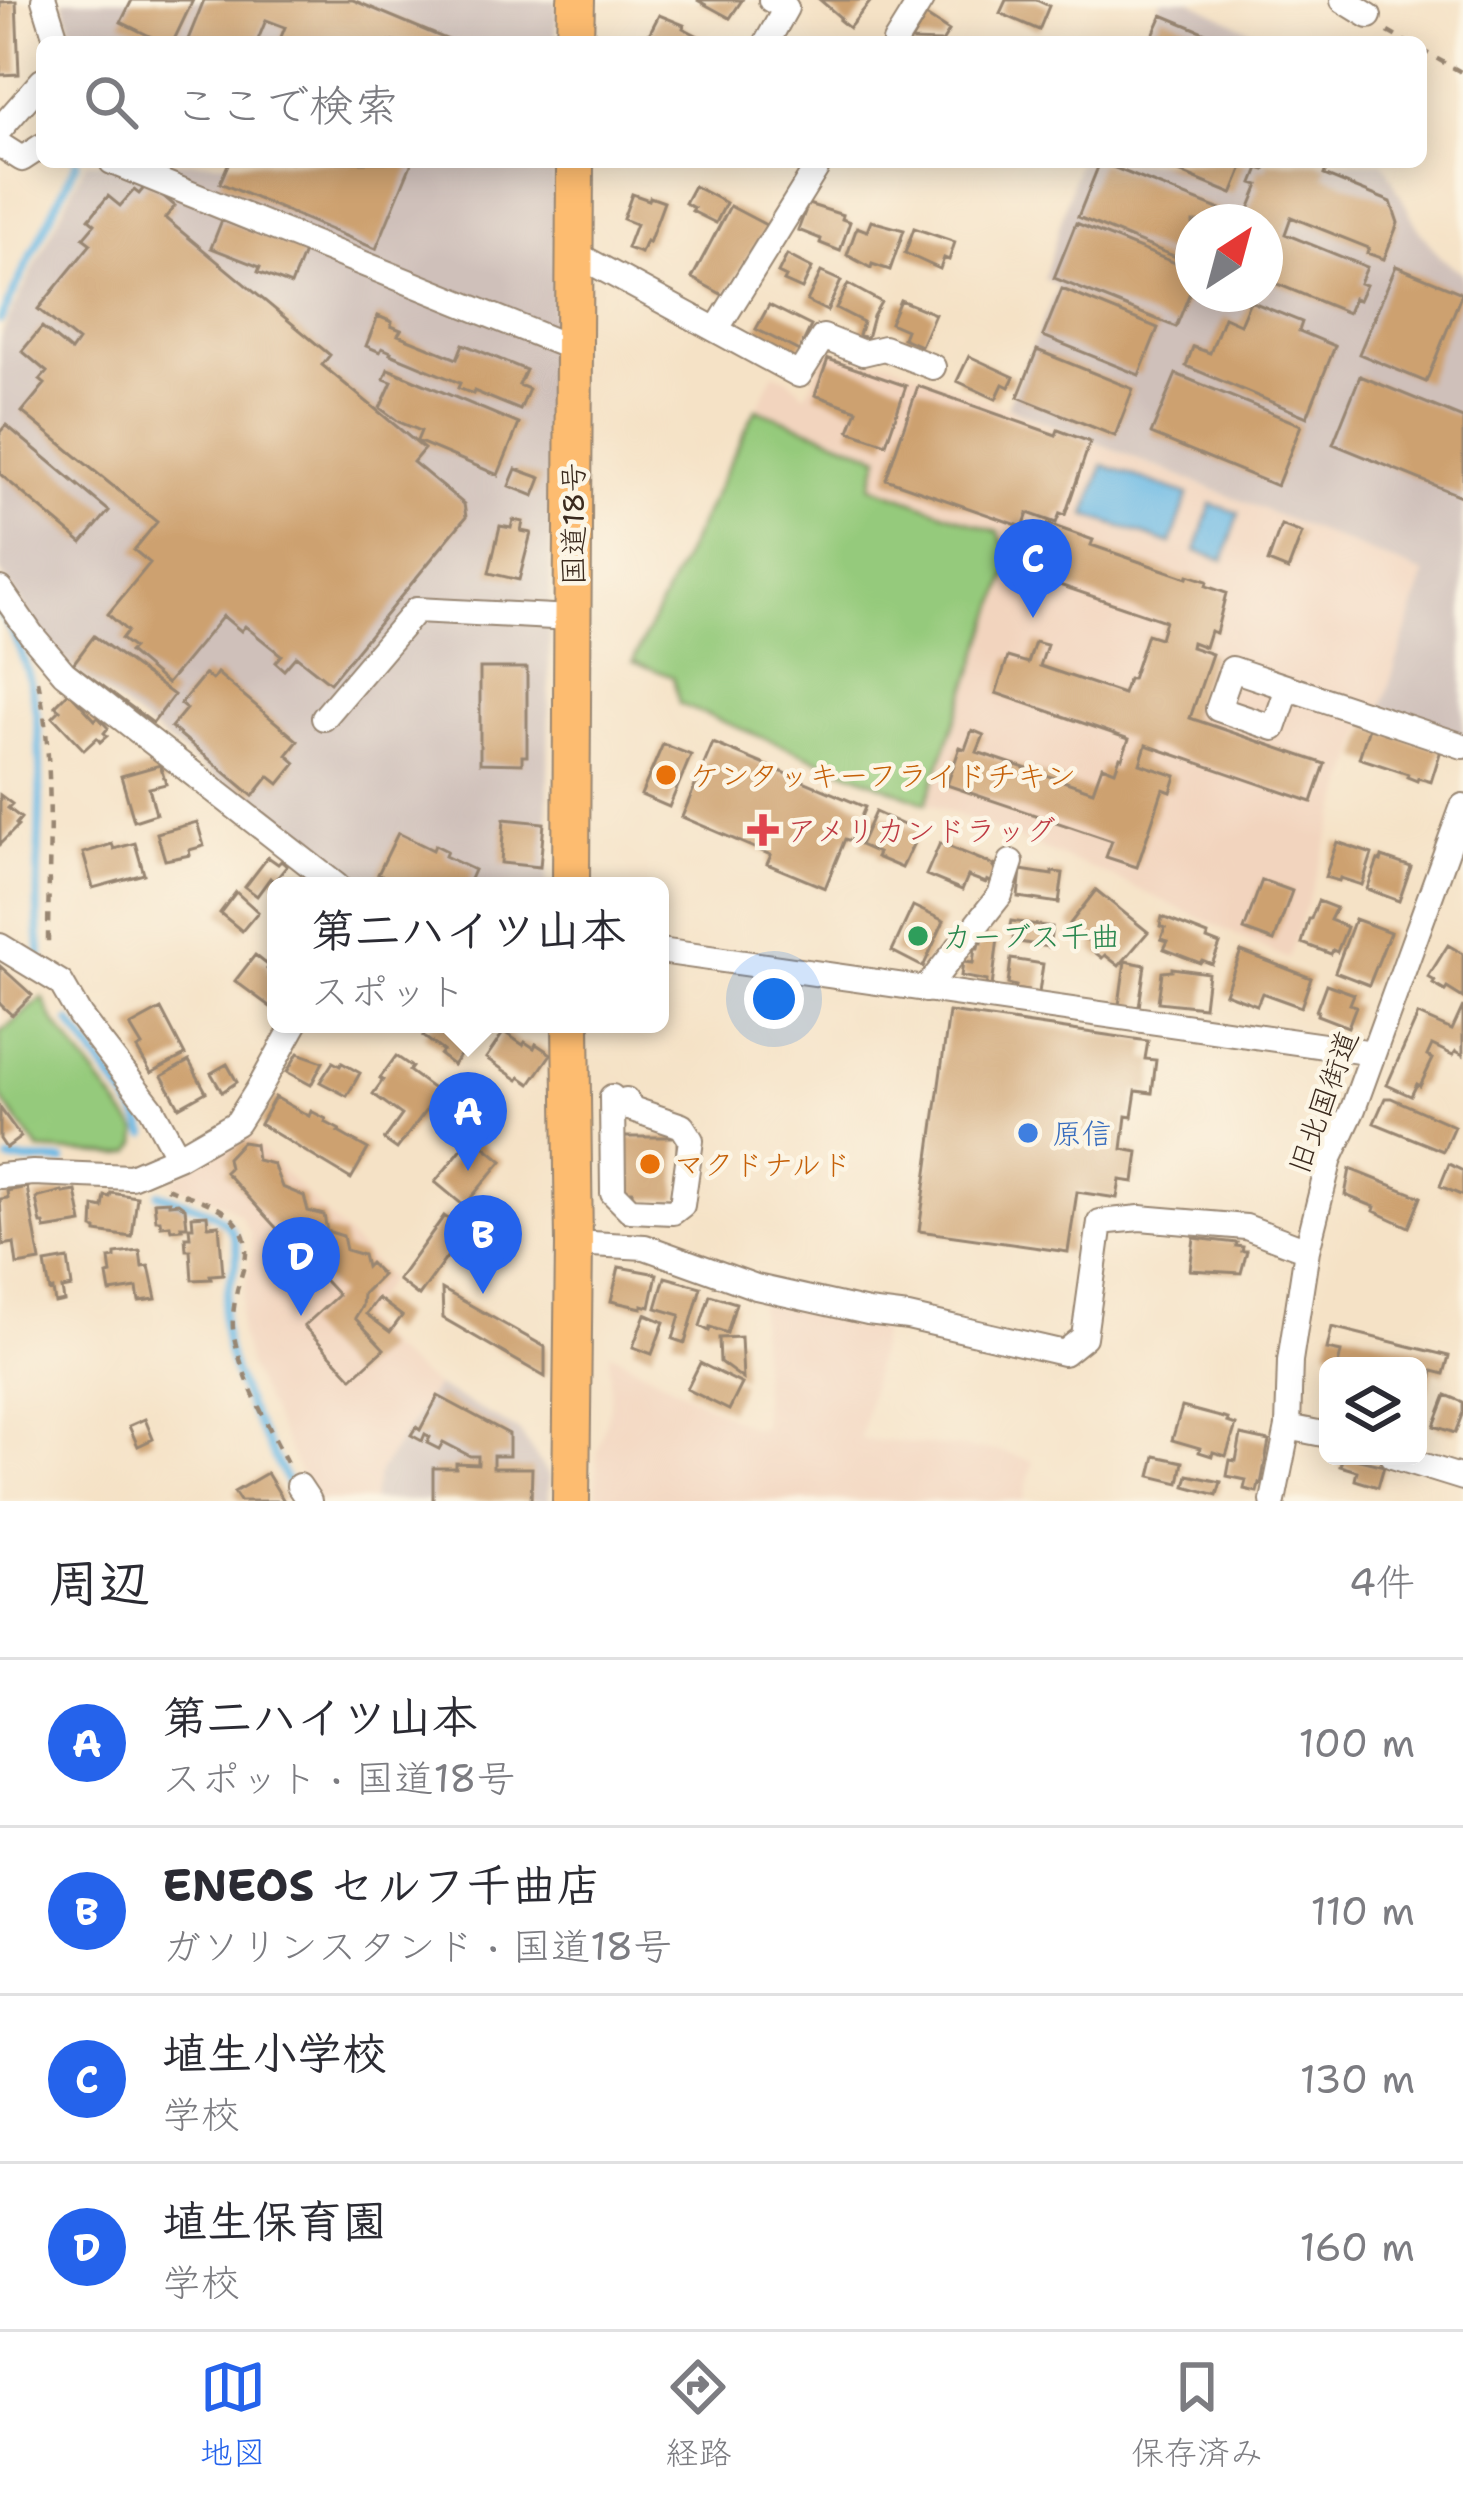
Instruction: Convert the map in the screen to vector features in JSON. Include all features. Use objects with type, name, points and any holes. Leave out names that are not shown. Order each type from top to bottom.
[{"type":"highway","points":[[575,36],[576,0]]},
{"type":"highway","name":"国道18号","points":[[571,877],[574,168]]},
{"type":"highway","points":[[571,1033],[571,1501]]},
{"type":"street","points":[[44,0],[55,36]]},
{"type":"street","points":[[770,36],[786,8],[771,0]]},
{"type":"street","points":[[899,36],[921,0]]},
{"type":"street","points":[[1342,0],[1370,16]]},
{"type":"street","points":[[0,129],[36,88]]},
{"type":"street","points":[[0,146],[22,159],[36,150]]},
{"type":"street","points":[[127,168],[574,350]]},
{"type":"street","points":[[716,330],[816,168]]},
{"type":"street","points":[[574,253],[799,375],[823,337],[863,353],[884,349],[933,367]]},
{"type":"street","points":[[0,589],[64,673],[326,877]]},
{"type":"street","points":[[324,718],[416,610],[572,618]]},
{"type":"street","points":[[1288,688],[1463,746]]},
{"type":"street","name":"旧北国街道","points":[[1273,1501],[1288,1427],[1290,1360],[1307,1250],[1330,1158],[1353,1109],[1463,806]]},
{"type":"street","points":[[925,990],[1000,895],[1011,862]]},
{"type":"street","points":[[0,946],[49,976],[152,1109],[178,1157]]},
{"type":"street","points":[[669,952],[1373,1053]]},
{"type":"street","points":[[0,1176],[131,1177],[178,1157],[237,1123],[290,1033]]},
{"type":"street","points":[[619,1099],[632,1109],[682,1126],[691,1140],[682,1204],[673,1212],[630,1210],[613,1193],[619,1099]]},
{"type":"street","points":[[574,1243],[645,1247],[756,1287],[1064,1353],[1084,1337],[1100,1222],[1140,1218],[1246,1227],[1307,1250]]},
{"type":"street","points":[[1288,1427],[1319,1434]]},
{"type":"street","points":[[1427,1464],[1461,1473]]},
{"type":"path","points":[[1427,53],[1463,73]]},
{"type":"path","points":[[31,634],[46,716],[49,976]]},
{"type":"path","points":[[148,1170],[160,1186],[221,1209],[243,1234],[246,1251],[232,1331],[242,1368],[304,1494]]},
{"type":"shaded area","points":[[63,0],[557,0],[556,36],[73,36]]},
{"type":"shaded area","points":[[1161,0],[1189,0],[1261,36],[1145,36]]},
{"type":"shaded area","points":[[83,168],[555,168],[547,877],[346,877],[73,669],[42,634],[0,571],[0,337]]},
{"type":"shaded area","points":[[1076,168],[1386,168],[1419,230],[1440,257],[1463,273],[1463,738],[1382,707],[1425,574],[1007,407],[1058,286],[1044,279]]},
{"type":"shaded area","points":[[826,352],[862,361],[887,361],[1426,574],[1382,706],[1367,724],[1288,959],[1110,876],[679,704],[673,677],[633,661],[774,373],[806,395]]},
{"type":"shaded area","points":[[243,1131],[389,1279],[360,1319],[389,1350],[436,1386],[378,1474],[372,1501],[318,1501],[303,1479],[248,1365],[240,1333],[252,1252],[250,1233],[240,1215],[224,1203],[168,1183]]},
{"type":"shaded area","points":[[759,1301],[882,1330],[861,1439],[999,1451],[1033,1461],[1023,1501],[608,1501],[596,1494],[597,1454],[610,1405],[609,1352],[751,1428],[763,1428]]},
{"type":"shaded area","points":[[436,1386],[519,1431],[549,1477],[549,1501],[372,1501],[378,1474]]},
{"type":"green space","points":[[756,409],[880,456],[871,486],[998,532],[1012,561],[926,803],[679,704],[673,677],[633,661]]},
{"type":"green space","points":[[43,998],[53,1020],[138,1132],[132,1152],[39,1150],[0,1097],[0,1033]]},
{"type":"water","points":[[1103,465],[1188,495],[1171,544],[1086,515]]},
{"type":"water","points":[[1211,504],[1239,513],[1224,560],[1196,551]]},
{"type":"building","points":[[132,0],[193,0],[176,36],[150,36],[121,22]]},
{"type":"building","points":[[204,0],[353,0],[439,36],[281,36],[285,27],[266,20],[259,36],[189,36]]},
{"type":"building","points":[[697,0],[742,0],[730,18]]},
{"type":"building","points":[[820,0],[867,0],[870,2],[849,28]]},
{"type":"building","points":[[1006,0],[1036,0],[1049,6],[1039,30],[1000,13]]},
{"type":"building","points":[[16,1],[19,74],[0,75],[0,2]]},
{"type":"building","points":[[659,15],[698,36],[648,36]]},
{"type":"building","points":[[1162,15],[1213,36],[1155,36]]},
{"type":"building","points":[[926,16],[949,31],[946,36],[914,36]]},
{"type":"building","points":[[226,168],[410,168],[376,249],[220,183]]},
{"type":"building","points":[[1098,168],[1115,168],[1205,204],[1175,204],[1175,257],[1078,217]]},
{"type":"building","points":[[1169,168],[1243,168],[1232,194]]},
{"type":"building","points":[[1259,168],[1326,168],[1324,175],[1391,202],[1398,223],[1384,259],[1367,253],[1369,248],[1291,217],[1285,234],[1367,267],[1360,283],[1366,285],[1348,313],[1283,286],[1283,204],[1251,204]]},
{"type":"building","points":[[148,183],[175,206],[165,218],[330,355],[322,365],[424,449],[413,462],[464,504],[466,517],[330,683],[296,656],[284,670],[275,662],[281,655],[245,626],[241,631],[223,616],[167,684],[129,652],[133,648],[121,639],[127,631],[108,614],[150,563],[134,550],[157,522],[22,412],[45,384],[40,380],[47,372],[22,351],[42,327],[71,351],[78,341],[38,309],[91,244],[83,238],[95,224],[89,219],[108,196],[120,206]]},
{"type":"building","points":[[694,186],[726,203],[716,223],[685,203]]},
{"type":"building","points":[[632,194],[664,202],[641,253],[627,248],[636,224],[623,219]]},
{"type":"building","points":[[808,204],[843,215],[850,222],[840,251],[798,230]]},
{"type":"building","points":[[730,206],[768,226],[723,295],[692,278]]},
{"type":"building","points":[[222,220],[304,252],[291,285],[211,248]]},
{"type":"building","points":[[871,221],[904,230],[890,270],[872,264],[871,268],[847,255],[857,227],[867,231]]},
{"type":"building","points":[[1076,223],[1175,263],[1175,312],[1182,312],[1176,327],[1054,278]]},
{"type":"building","points":[[914,228],[955,242],[940,269],[905,253]]},
{"type":"building","points":[[787,255],[812,268],[802,289],[778,273]]},
{"type":"building","points":[[1396,266],[1462,293],[1426,382],[1359,354]]},
{"type":"building","points":[[821,272],[841,281],[827,311],[807,301]]},
{"type":"building","points":[[848,284],[881,302],[867,338],[859,335],[863,322],[836,308]]},
{"type":"building","points":[[1062,289],[1158,328],[1139,375],[1043,336]]},
{"type":"building","points":[[900,300],[935,314],[921,346],[903,338],[906,330],[890,323]]},
{"type":"building","points":[[769,305],[811,326],[799,351],[756,329]]},
{"type":"building","points":[[1245,312],[1277,312],[1302,322],[1299,331],[1335,346],[1307,417],[1186,366],[1193,347],[1210,353],[1224,317],[1240,324]]},
{"type":"building","points":[[378,316],[401,330],[398,335],[457,359],[463,344],[526,370],[519,385],[529,389],[520,410],[458,388],[460,383],[382,348],[380,352],[366,346]]},
{"type":"building","points":[[1037,350],[1133,389],[1115,436],[1018,397]]},
{"type":"building","points":[[969,356],[1014,377],[1009,387],[1003,384],[996,399],[957,381]]},
{"type":"building","points":[[828,359],[906,386],[886,444],[849,431],[857,410],[815,395]]},
{"type":"building","points":[[388,369],[519,424],[498,475],[417,441],[421,431],[380,408],[392,382],[384,379]]},
{"type":"building","points":[[1176,374],[1301,425],[1277,486],[1151,434]]},
{"type":"building","points":[[1360,376],[1463,418],[1463,497],[1333,444]]},
{"type":"building","points":[[918,386],[1056,435],[1058,430],[1090,442],[1065,515],[1060,513],[1056,523],[1028,513],[1023,527],[886,479]]},
{"type":"building","points":[[6,425],[109,511],[82,543],[0,474],[0,432]]},
{"type":"building","points":[[516,469],[541,478],[534,496],[509,486]]},
{"type":"building","points":[[513,520],[523,522],[521,531],[531,533],[519,580],[489,573],[500,526],[511,528]]},
{"type":"building","points":[[1048,524],[1093,540],[1091,545],[1207,581],[1206,586],[1226,593],[1216,633],[1210,631],[1205,647],[1192,642],[1191,647],[1212,654],[1190,718],[1325,764],[1312,802],[1146,745],[1140,764],[1176,776],[1171,792],[1163,789],[1137,867],[1106,857],[1112,841],[947,785],[960,747],[965,749],[972,730],[984,735],[977,752],[1093,791],[1102,766],[1115,771],[1122,758],[1129,739],[996,693],[1008,657],[1028,663],[1035,642],[1047,645],[1040,666],[1123,694],[1147,634],[1160,638],[1165,621],[1030,575]]},
{"type":"building","points":[[1281,525],[1302,533],[1288,570],[1268,562]]},
{"type":"building","points":[[94,636],[174,695],[153,723],[73,664]]},
{"type":"building","points":[[480,668],[527,668],[527,756],[522,756],[522,764],[480,763]]},
{"type":"building","points":[[217,673],[298,741],[287,755],[296,763],[279,784],[269,776],[253,796],[171,727],[186,709],[180,704],[205,674],[212,680]]},
{"type":"building","points":[[69,692],[108,728],[107,736],[84,750],[53,717],[60,710],[55,706]]},
{"type":"building","points":[[1369,727],[1441,750],[1431,782],[1359,758]]},
{"type":"building","points":[[713,743],[865,807],[851,841],[845,839],[825,888],[767,864],[771,855],[682,817]]},
{"type":"building","name":"ケンタッキーフライドチキン","points":[[663,744],[691,755],[669,807],[641,795]]},
{"type":"building","points":[[160,765],[166,784],[149,788],[156,814],[134,821],[121,776]]},
{"type":"building","points":[[0,795],[21,818],[0,844]]},
{"type":"building","points":[[875,812],[919,832],[902,868],[860,845]]},
{"type":"building","points":[[504,819],[544,823],[540,867],[501,863]]},
{"type":"building","points":[[197,822],[204,846],[189,850],[190,855],[165,860],[157,833]]},
{"type":"building","points":[[398,833],[433,850],[435,845],[447,851],[445,856],[474,870],[471,877],[378,874]]},
{"type":"building","points":[[1337,842],[1372,854],[1362,885],[1325,877]]},
{"type":"building","points":[[135,843],[144,874],[93,888],[83,853]]},
{"type":"building","points":[[940,843],[994,865],[999,870],[993,883],[968,876],[962,890],[926,875]]},
{"type":"building","points":[[268,857],[287,866],[278,877],[267,877],[257,896],[245,887]]},
{"type":"building","points":[[1382,857],[1411,867],[1399,901],[1367,889]]},
{"type":"building","points":[[1021,870],[1063,873],[1059,903],[1018,897]]},
{"type":"building","points":[[1262,880],[1292,891],[1274,941],[1244,930]]},
{"type":"building","points":[[1096,890],[1148,932],[1119,966],[1092,950],[1095,946],[1069,925]]},
{"type":"building","points":[[236,892],[258,912],[242,931],[220,913]]},
{"type":"building","points":[[1318,901],[1336,908],[1330,920],[1347,927],[1337,952],[1331,954],[1302,943]]},
{"type":"building","name":"カーブス千曲","points":[[913,906],[944,921],[923,967],[892,951]]},
{"type":"building","points":[[1162,917],[1220,944],[1212,964],[1164,949],[1168,941],[1161,939]]},
{"type":"building","points":[[1355,919],[1390,932],[1369,985],[1335,972]]},
{"type":"building","points":[[1011,921],[1052,927],[1049,947],[1013,941]]},
{"type":"building","points":[[983,936],[998,938],[992,987],[986,986],[987,981],[961,976],[963,962],[973,963]]},
{"type":"building","points":[[1448,945],[1463,954],[1463,998],[1428,977]]},
{"type":"building","points":[[1241,951],[1311,978],[1301,1007],[1262,993],[1257,1005],[1225,993]]},
{"type":"building","points":[[255,955],[267,964],[267,1004],[235,981]]},
{"type":"building","points":[[1011,959],[1043,964],[1039,993],[1008,984]]},
{"type":"building","points":[[1125,961],[1145,965],[1139,1007],[1119,1005]]},
{"type":"building","points":[[0,966],[32,995],[12,1015],[0,1004]]},
{"type":"building","points":[[1172,968],[1208,973],[1204,1007],[1158,1002],[1162,972]]},
{"type":"building","points":[[1326,984],[1354,994],[1350,1004],[1356,1006],[1348,1027],[1317,1015]]},
{"type":"building","points":[[1463,1006],[1463,1055],[1432,1045],[1427,1056],[1433,1059],[1411,1096],[1387,1085],[1418,1015],[1452,1030]]},
{"type":"building","points":[[161,1009],[185,1055],[151,1073],[130,1026]]},
{"type":"building","name":"原信","points":[[949,1012],[1148,1041],[1145,1059],[1156,1060],[1152,1093],[1136,1091],[1132,1117],[1126,1116],[1122,1149],[1138,1152],[1134,1182],[1120,1180],[1117,1198],[1077,1192],[1068,1252],[919,1231]]},
{"type":"building","points":[[467,1033],[473,1037],[453,1065],[423,1036]]},
{"type":"building","points":[[503,1033],[551,1054],[530,1084],[486,1058]]},
{"type":"building","points":[[298,1053],[323,1062],[311,1085],[287,1072]]},
{"type":"building","points":[[396,1056],[439,1093],[397,1149],[384,1140],[402,1115],[373,1094]]},
{"type":"building","points":[[189,1061],[206,1092],[179,1107],[162,1076]]},
{"type":"building","points":[[333,1062],[360,1073],[347,1096],[320,1082]]},
{"type":"building","points":[[227,1064],[237,1082],[222,1092],[211,1073]]},
{"type":"building","points":[[275,1097],[309,1116],[311,1111],[326,1119],[338,1132],[368,1149],[351,1179],[260,1124]]},
{"type":"building","points":[[1385,1098],[1454,1126],[1443,1151],[1374,1123]]},
{"type":"building","points":[[0,1108],[21,1137],[6,1148],[0,1139]]},
{"type":"building","points":[[472,1136],[502,1161],[464,1206],[435,1182]]},
{"type":"building","name":"マクドナルド","points":[[624,1137],[677,1137],[677,1199],[632,1199],[632,1191],[624,1191]]},
{"type":"building","points":[[242,1142],[255,1144],[257,1160],[273,1164],[282,1187],[304,1196],[308,1211],[324,1215],[327,1231],[343,1236],[346,1250],[363,1255],[366,1267],[370,1263],[382,1275],[363,1294],[355,1318],[384,1349],[352,1378],[304,1326],[338,1295],[225,1172],[227,1158]]},
{"type":"building","points":[[1449,1164],[1463,1171],[1463,1196],[1440,1186]]},
{"type":"building","points":[[1350,1169],[1421,1197],[1409,1227],[1345,1195]]},
{"type":"building","points":[[27,1187],[40,1261],[17,1265],[14,1243],[3,1245],[0,1199],[8,1198],[7,1191]]},
{"type":"building","points":[[76,1191],[82,1223],[45,1229],[36,1198]]},
{"type":"building","points":[[105,1196],[137,1197],[132,1237],[93,1228],[94,1206],[103,1208]]},
{"type":"building","points":[[169,1201],[185,1208],[187,1226],[182,1229],[171,1230],[170,1225],[161,1226],[156,1220],[154,1202]]},
{"type":"building","points":[[207,1215],[208,1226],[219,1225],[223,1274],[192,1280],[185,1237],[190,1237],[192,1216]]},
{"type":"building","points":[[444,1216],[465,1232],[419,1296],[398,1280]]},
{"type":"building","points":[[1194,1238],[1243,1247],[1247,1251],[1241,1273],[1190,1270]]},
{"type":"building","points":[[140,1251],[142,1267],[149,1266],[156,1299],[139,1301],[137,1288],[110,1292],[109,1259]]},
{"type":"building","points":[[68,1259],[72,1287],[62,1289],[64,1301],[55,1303],[45,1263]]},
{"type":"building","points":[[619,1267],[657,1274],[650,1307],[611,1301]]},
{"type":"building","points":[[665,1277],[701,1287],[685,1343],[673,1339],[680,1315],[656,1308]]},
{"type":"building","points":[[442,1289],[545,1347],[545,1377],[443,1318]]},
{"type":"building","points":[[710,1295],[736,1303],[727,1333],[700,1326]]},
{"type":"building","points":[[378,1298],[402,1316],[390,1332],[366,1314]]},
{"type":"building","points":[[645,1314],[664,1322],[652,1354],[633,1347]]},
{"type":"building","points":[[1332,1327],[1449,1356],[1444,1374],[1433,1371],[1428,1394],[1427,1357],[1340,1357],[1341,1352],[1327,1349]]},
{"type":"building","points":[[741,1337],[743,1379],[720,1362],[719,1338]]},
{"type":"building","points":[[700,1363],[742,1384],[729,1410],[687,1389]]},
{"type":"building","points":[[1446,1395],[1463,1402],[1455,1433],[1434,1426]]},
{"type":"building","points":[[438,1396],[509,1434],[509,1456],[493,1456],[493,1468],[532,1468],[531,1501],[433,1501],[433,1468],[478,1464],[478,1456],[443,1442],[439,1449],[427,1443],[430,1437],[425,1434],[422,1441],[411,1435],[416,1427],[420,1430]]},
{"type":"building","points":[[1182,1407],[1236,1425],[1226,1456],[1213,1452],[1212,1456],[1172,1440]]},
{"type":"building","points":[[145,1419],[153,1439],[138,1446],[129,1426]]},
{"type":"building","points":[[1241,1435],[1269,1441],[1257,1492],[1244,1489],[1246,1480],[1227,1476],[1230,1460],[1236,1461]]},
{"type":"building","points":[[1155,1456],[1183,1462],[1179,1483],[1150,1476]]},
{"type":"building","points":[[1340,1466],[1384,1466],[1378,1487],[1355,1480],[1357,1471]]},
{"type":"building","points":[[267,1473],[284,1501],[240,1501],[234,1492]]},
{"type":"building","points":[[1188,1475],[1221,1482],[1217,1495],[1185,1486]]},
{"type":"waterway","points":[[0,320],[74,168]]},
{"type":"waterway","points":[[0,612],[21,651],[39,738],[42,965]]},
{"type":"waterway","points":[[70,1022],[136,1112],[146,1134]]},
{"type":"waterway","points":[[10,1160],[63,1161]]},
{"type":"waterway","points":[[159,1194],[208,1211],[231,1230],[237,1252],[223,1308],[231,1363],[291,1490]]},
{"type":"place","name":"埴生小学校","points":[[1033,618]]},
{"type":"place","name":"ケンタッキーフライドチキン","points":[[666,775]]},
{"type":"place","name":"アメリカンドラッグ","points":[[763,830]]},
{"type":"place","name":"カーブス千曲","points":[[918,936]]},
{"type":"place","name":"原信","points":[[1028,1133]]},
{"type":"place","name":"マクドナルド","points":[[650,1164]]},
{"type":"place","name":"第二ハイツ山本","points":[[468,1171]]},
{"type":"place","name":"ENEOS セルフ千曲店","points":[[483,1294]]},
{"type":"place","name":"埴生保育園","points":[[301,1316]]}]
